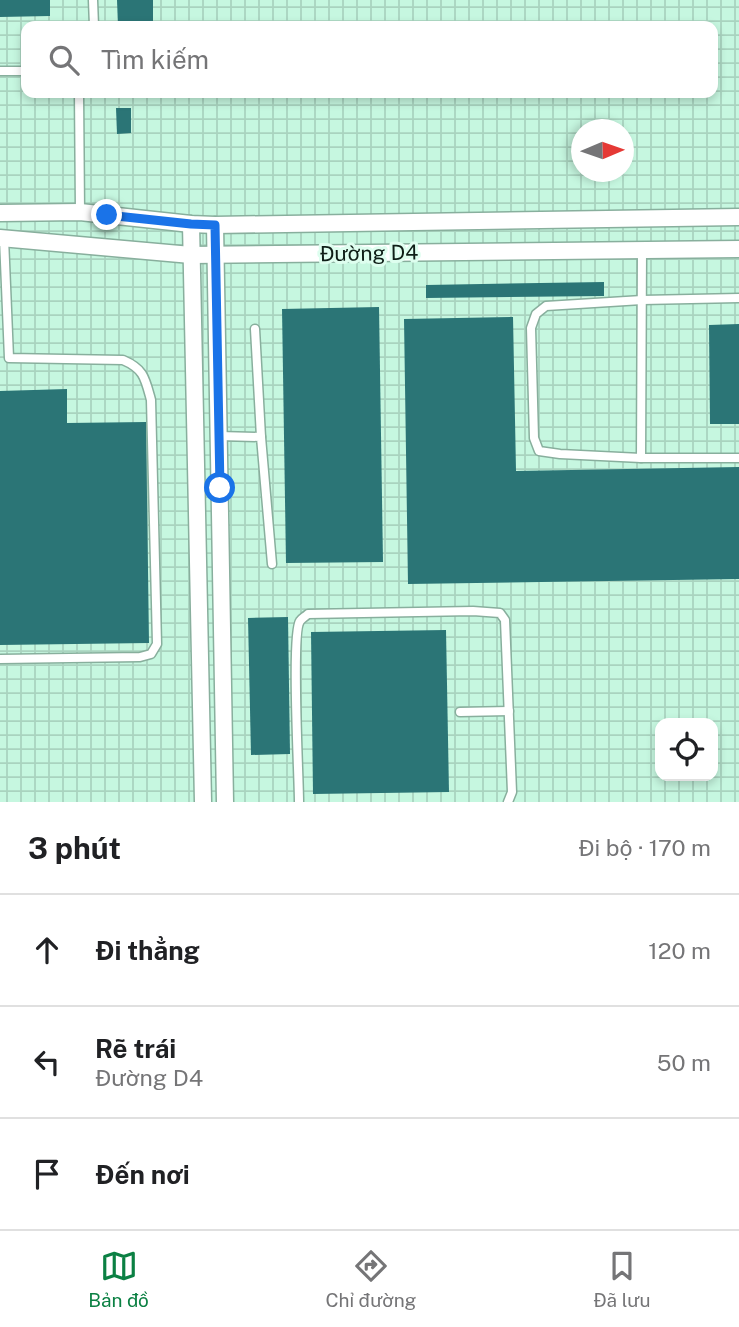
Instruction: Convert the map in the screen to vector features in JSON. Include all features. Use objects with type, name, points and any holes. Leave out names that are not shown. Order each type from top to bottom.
[{"type":"street","name":"Đường D4","points":[[0,213],[80,212],[215,225],[739,217]]},
{"type":"street","points":[[191,224],[203,802]]},
{"type":"street","points":[[215,225],[225,802]]},
{"type":"street","name":"Đường D4","points":[[2,238],[191,255],[739,248]]},
{"type":"lane","points":[[93,0],[94,21]]},
{"type":"lane","points":[[0,71],[21,71]]},
{"type":"lane","points":[[79,98],[80,212]]},
{"type":"lane","points":[[0,659],[139,657],[151,654],[157,644],[151,400],[145,379],[136,366],[123,360],[5,358],[2,238]]},
{"type":"lane","points":[[641,457],[642,250]]},
{"type":"lane","points":[[739,298],[546,306],[536,314],[531,328],[534,438],[539,451],[641,457],[739,458]]},
{"type":"lane","points":[[255,329],[272,564]]},
{"type":"lane","points":[[219,436],[261,437]]},
{"type":"lane","points":[[299,802],[296,668],[299,621],[308,614],[473,611],[500,614],[505,620],[512,792],[508,802]]},
{"type":"lane","points":[[460,712],[509,711]]},
{"type":"shaded area","points":[[0,0],[739,0],[739,802],[0,802]]},
{"type":"building","points":[[0,0],[50,0],[50,16],[0,17]]},
{"type":"building","points":[[117,0],[153,0],[153,21],[118,21]]},
{"type":"building","points":[[116,108],[131,108],[131,133],[117,134]]},
{"type":"building","points":[[604,282],[604,296],[426,298],[426,285]]},
{"type":"building","points":[[379,307],[383,562],[286,563],[282,309]]},
{"type":"building","points":[[513,317],[516,471],[739,467],[739,579],[408,584],[404,319]]},
{"type":"building","points":[[739,324],[739,424],[710,424],[709,325]]},
{"type":"building","points":[[67,389],[67,423],[146,422],[149,643],[0,645],[0,391]]},
{"type":"building","points":[[288,617],[290,754],[251,755],[248,618]]},
{"type":"building","points":[[446,630],[449,792],[313,794],[311,632]]},
{"type":"route","points":[[107,215],[215,225],[220,488]]}]
